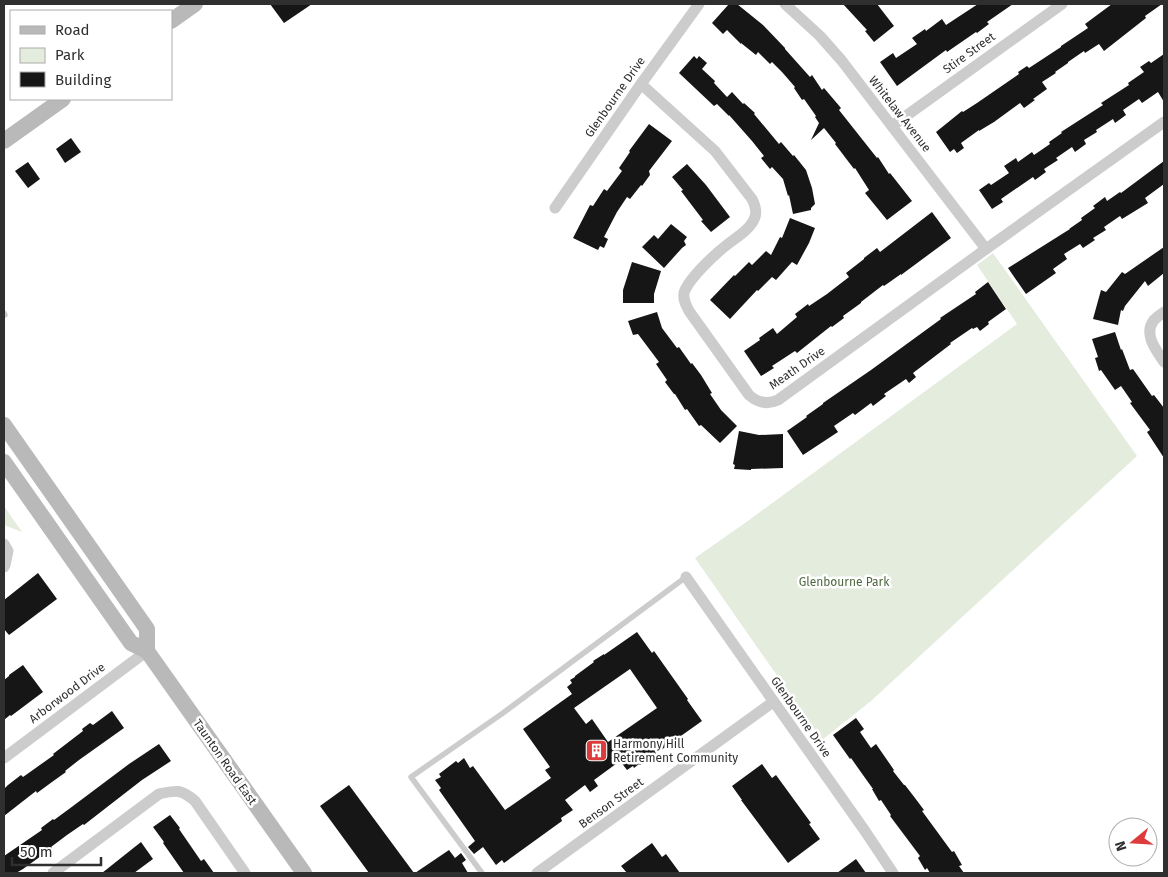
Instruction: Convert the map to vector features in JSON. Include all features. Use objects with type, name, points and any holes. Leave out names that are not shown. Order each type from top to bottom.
[{"type":"main road","points":[[172,20],[195,4]]},
{"type":"main road","points":[[4,141],[62,100]]},
{"type":"main road","points":[[4,425],[148,629],[147,651]]},
{"type":"main road","name":"Taunton Road East","points":[[4,462],[131,643],[147,651],[304,873]]},
{"type":"street","name":"Glenbourne Drive","points":[[555,208],[699,4]]},
{"type":"street","name":"Whitelaw Avenue","points":[[785,4],[830,47],[986,249]]},
{"type":"street","name":"Stire Street","points":[[892,126],[1062,4]]},
{"type":"street","name":"Meath Drive","points":[[641,84],[715,151],[754,204],[756,214],[752,223],[700,271],[686,287],[684,297],[686,306],[749,396],[758,402],[768,403],[778,400],[1164,122]]},
{"type":"street","points":[[1164,312],[1154,320],[1150,331],[1152,343],[1164,362]]},
{"type":"street","points":[[4,544],[8,551],[4,567]]},
{"type":"street","name":"Glenbourne Drive","points":[[686,577],[893,873]]},
{"type":"street","name":"Arborwood Drive","points":[[4,758],[147,651]]},
{"type":"street","name":"Benson Street","points":[[537,873],[773,702]]},
{"type":"street","points":[[53,873],[159,794],[174,790],[185,792],[195,801],[245,873]]},
{"type":"lane","points":[[482,873],[412,777],[503,713],[686,577]]},
{"type":"green space","name":"Glenbourne Park","points":[[993,253],[1137,456],[871,701],[822,740],[695,558],[1017,324],[977,265]]},
{"type":"green space","points":[[4,506],[22,532],[4,525]]},
{"type":"building","points":[[270,4],[312,4],[284,23]]},
{"type":"building","points":[[729,4],[737,4],[763,25],[810,77],[812,75],[822,90],[824,88],[841,108],[839,110],[912,201],[887,220],[865,193],[869,190],[855,168],[824,128],[811,140],[819,123],[795,87],[772,62],[770,64],[758,52],[756,55],[727,30],[723,34],[712,23]]},
{"type":"building","points":[[843,4],[877,4],[894,26],[874,42],[865,31],[867,30]]},
{"type":"building","points":[[978,4],[1013,4],[987,22],[989,24],[977,33],[947,52],[946,50],[897,86],[880,62],[893,53],[896,58],[917,44],[912,38],[925,29],[926,31],[942,19],[946,25]]},
{"type":"building","points":[[1112,4],[1162,4],[1104,51],[1099,44],[1068,62],[1042,82],[1047,89],[1024,108],[1020,103],[961,143],[964,148],[957,153],[954,149],[950,152],[936,132],[962,111],[1019,74],[1018,72],[1027,66],[1029,68],[1088,28],[1085,24]]},
{"type":"building","points":[[1164,54],[1164,102],[1158,92],[1142,103],[1139,99],[1123,110],[1126,115],[1115,123],[1113,119],[1096,130],[1097,132],[1084,140],[1086,144],[1075,152],[1072,147],[1056,158],[1058,160],[1044,169],[1046,172],[1035,180],[1033,177],[1001,199],[1003,202],[992,209],[979,190],[989,183],[991,185],[1009,173],[1004,166],[1016,158],[1018,162],[1032,152],[1034,155],[1050,144],[1049,142],[1061,132],[1103,105],[1101,103],[1129,85],[1128,83],[1144,72],[1140,67],[1149,61],[1151,63]]},
{"type":"building","points":[[694,56],[697,59],[699,56],[707,63],[702,69],[715,81],[714,83],[727,97],[732,92],[755,113],[779,144],[781,142],[806,170],[815,204],[811,210],[793,214],[783,179],[772,167],[770,169],[761,158],[764,156],[729,115],[717,104],[714,106],[679,73]]},
{"type":"building","points":[[649,124],[672,141],[649,171],[650,175],[642,186],[630,199],[627,197],[617,212],[604,237],[608,239],[604,248],[600,246],[598,250],[573,238],[590,205],[593,206],[604,189],[607,191],[622,171],[619,168]]},
{"type":"building","points":[[71,138],[81,152],[65,163],[56,149]]},
{"type":"building","points":[[1164,161],[1164,184],[1145,198],[1148,203],[1122,219],[1120,216],[1104,227],[1106,230],[1093,238],[1095,240],[1083,248],[1080,244],[1064,254],[1067,259],[1053,269],[1056,273],[1026,294],[1008,268],[1070,229],[1105,197],[1107,201],[1121,193]]},
{"type":"building","points":[[28,162],[40,179],[28,188],[15,171]]},
{"type":"building","points":[[687,164],[706,185],[730,217],[711,232],[701,221],[703,220],[672,177]]},
{"type":"building","points":[[932,212],[951,238],[901,275],[883,285],[843,316],[844,318],[797,353],[795,351],[772,366],[774,368],[761,376],[744,351],[773,328],[777,334],[797,317],[795,314],[808,304],[809,306],[827,294],[849,277],[846,273],[864,258],[877,248],[880,252]]},
{"type":"building","points":[[790,218],[815,228],[797,265],[792,262],[776,280],[772,277],[730,319],[710,300],[749,262],[752,265],[766,251],[771,255],[780,237],[782,238]]},
{"type":"building","points":[[671,224],[687,237],[684,241],[686,245],[664,268],[642,247],[654,235],[658,239]]},
{"type":"building","points":[[1164,247],[1164,273],[1148,286],[1145,281],[1123,311],[1121,310],[1118,325],[1093,319],[1101,290],[1106,292],[1122,272],[1125,274]]},
{"type":"building","points":[[632,262],[661,271],[654,294],[654,303],[623,303],[623,290]]},
{"type":"building","points":[[988,282],[1006,309],[988,322],[989,324],[980,331],[977,327],[972,328],[950,343],[913,373],[916,377],[909,383],[906,379],[884,394],[886,396],[873,406],[871,403],[855,415],[853,413],[834,426],[838,432],[803,455],[787,431],[940,318],[976,294],[975,292]]},
{"type":"building","points":[[657,312],[662,328],[701,375],[712,393],[710,394],[721,410],[737,426],[720,443],[701,425],[699,426],[687,409],[685,410],[665,382],[667,380],[656,364],[659,362],[638,334],[633,335],[628,321]]},
{"type":"building","points":[[1115,332],[1130,370],[1133,369],[1152,396],[1154,395],[1164,408],[1164,458],[1147,432],[1150,430],[1130,403],[1132,402],[1121,386],[1115,390],[1101,370],[1099,371],[1095,358],[1098,357],[1092,339]]},
{"type":"building","points":[[739,431],[759,435],[783,434],[783,468],[734,469],[735,465],[733,464]]},
{"type":"building","points":[[38,573],[57,599],[9,635],[4,629],[4,600]]},
{"type":"building","name":"Harmony Hill Retirement Community","points":[[637,632],[652,653],[654,651],[702,721],[640,765],[634,768],[633,766],[627,770],[620,761],[594,780],[598,786],[590,792],[585,785],[565,800],[573,810],[561,818],[562,821],[504,863],[502,860],[496,865],[483,847],[474,854],[468,847],[475,841],[439,790],[441,788],[435,780],[441,777],[439,774],[456,761],[458,763],[464,758],[470,768],[473,766],[505,810],[551,778],[545,770],[550,767],[523,729],[572,694],[567,687],[572,683],[570,680],[593,661]],"holes":[[[630,669],[657,708],[608,742],[592,719],[586,724],[574,708]]]},
{"type":"building","points":[[23,665],[43,692],[4,720],[4,680]]},
{"type":"building","points":[[112,711],[124,728],[4,816],[4,789],[8,785],[54,755],[90,723],[93,725]]},
{"type":"building","points":[[856,718],[864,729],[860,732],[871,748],[876,744],[893,771],[924,810],[922,811],[952,852],[954,851],[962,865],[959,866],[964,873],[930,873],[927,868],[925,870],[918,858],[920,856],[833,735]]},
{"type":"building","points":[[159,744],[171,761],[142,780],[23,869],[16,873],[4,873],[4,856]]},
{"type":"building","points":[[762,764],[772,778],[776,775],[811,823],[809,824],[820,839],[788,863],[732,786]]},
{"type":"building","points":[[349,785],[414,873],[369,873],[320,806]]},
{"type":"building","points":[[170,815],[201,861],[204,859],[214,873],[184,873],[153,827]]},
{"type":"building","points":[[141,842],[153,859],[134,873],[102,873]]},
{"type":"building","points":[[652,843],[662,857],[666,854],[680,873],[627,873],[621,866]]},
{"type":"building","points":[[449,850],[455,858],[461,853],[466,860],[462,863],[468,873],[415,873]]},
{"type":"building","points":[[856,859],[866,873],[837,873]]},
{"type":"place","name":"Harmony Hill Retirement Community","points":[[597,751]]}]
